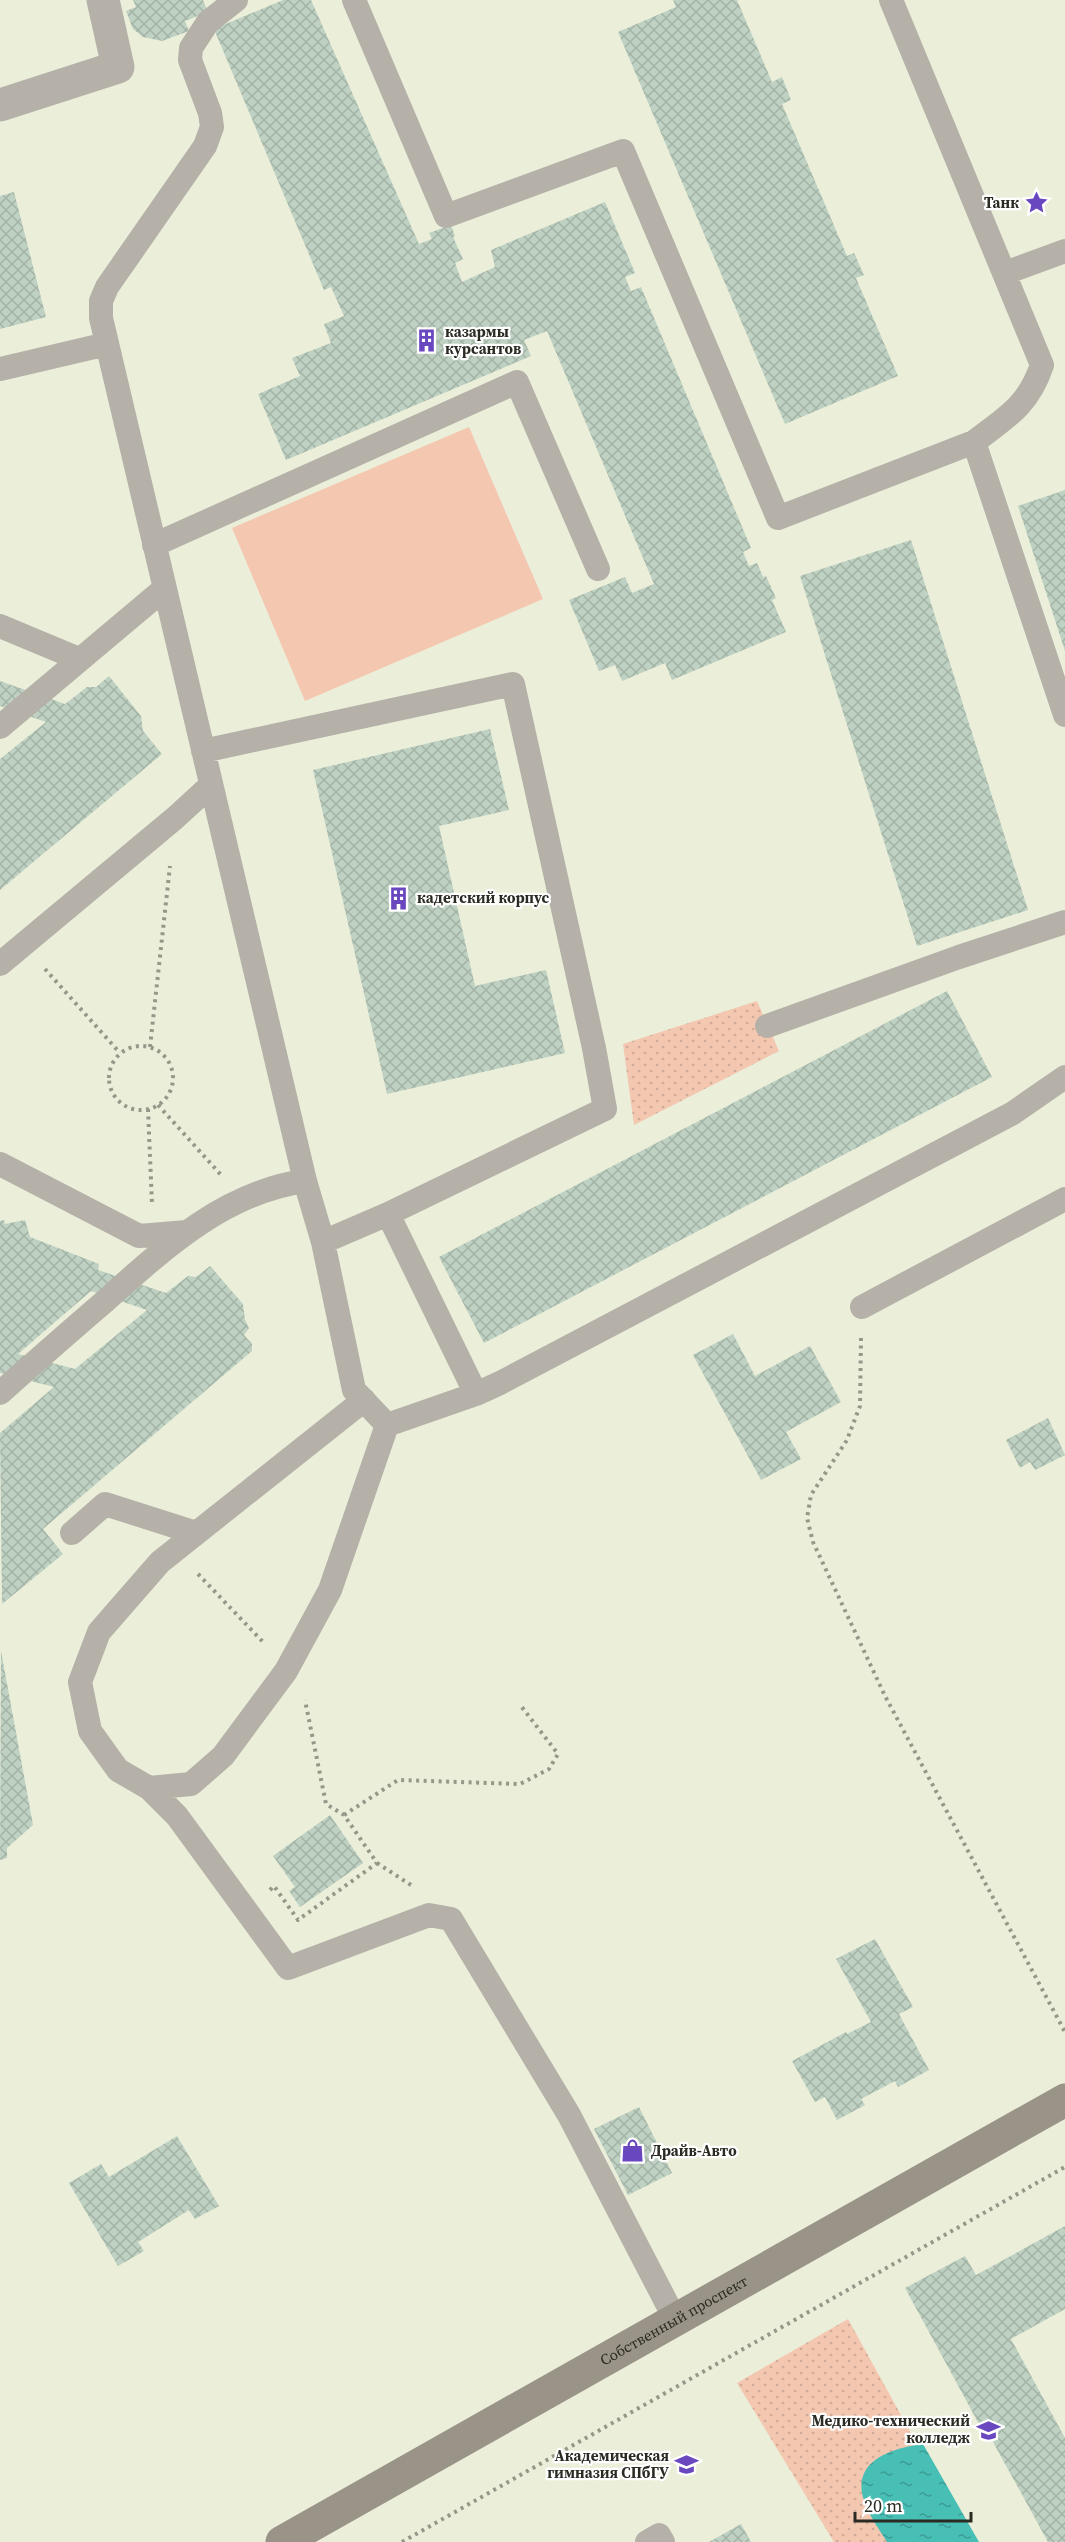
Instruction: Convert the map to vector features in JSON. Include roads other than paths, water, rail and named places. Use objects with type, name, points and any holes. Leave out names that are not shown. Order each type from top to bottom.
[{"type":"street","points":[[0,105],[118,67],[103,0]]},
{"type":"street","name":"Собственный проспект","points":[[282,2542],[1065,2100]]},
{"type":"lane","points":[[236,0],[208,22],[191,48],[190,60],[210,113],[212,128],[205,146],[107,287],[101,301],[101,310],[164,589],[305,1181],[322,1242],[354,1390],[387,1425]]},
{"type":"lane","points":[[354,0],[446,216],[623,151],[778,518],[974,442],[1024,402],[1035,384],[1042,365],[891,0]]},
{"type":"lane","points":[[1005,273],[1065,251]]},
{"type":"lane","points":[[0,369],[107,344]]},
{"type":"lane","points":[[154,545],[517,382],[598,568]]},
{"type":"lane","points":[[974,442],[1065,715]]},
{"type":"lane","points":[[0,727],[164,589]]},
{"type":"lane","points":[[0,626],[79,659]]},
{"type":"lane","points":[[203,752],[513,684],[594,1048],[605,1109],[388,1214],[322,1242]]},
{"type":"lane","points":[[0,964],[175,818],[211,785]]},
{"type":"lane","points":[[767,1026],[959,957],[1065,922]]},
{"type":"lane","points":[[387,1425],[476,1394],[1013,1113],[1065,1077]]},
{"type":"lane","points":[[0,1164],[139,1236],[187,1232]]},
{"type":"lane","points":[[0,1393],[162,1250],[200,1221],[279,1185],[305,1181]]},
{"type":"lane","points":[[862,1307],[1065,1199]]},
{"type":"lane","points":[[388,1214],[476,1394]]},
{"type":"lane","points":[[364,1400],[159,1562],[99,1632],[80,1682],[90,1731],[117,1770],[149,1788],[177,1816],[288,1968],[429,1914],[452,1919],[569,2115],[675,2319]]},
{"type":"lane","points":[[149,1788],[191,1784],[223,1756],[286,1671],[330,1590],[387,1425]]},
{"type":"lane","points":[[72,1533],[105,1504],[196,1533]]},
{"type":"lane","points":[[647,2542],[659,2535],[663,2542]]},
{"type":"water","points":[[923,2444],[979,2542],[887,2542],[871,2516],[864,2500],[862,2486],[869,2466],[888,2453]]},
{"type":"place","name":"Танк","points":[[1037,203]]},
{"type":"place","name":"казармы курсантов","points":[[427,341]]},
{"type":"place","name":"кадетский корпус","points":[[399,898]]},
{"type":"place","name":"Драйв-Авто","points":[[633,2151]]},
{"type":"place","name":"Медико-технический колледж","points":[[988,2430]]},
{"type":"place","name":"Академическая гимназия СПбГУ","points":[[687,2465]]}]
